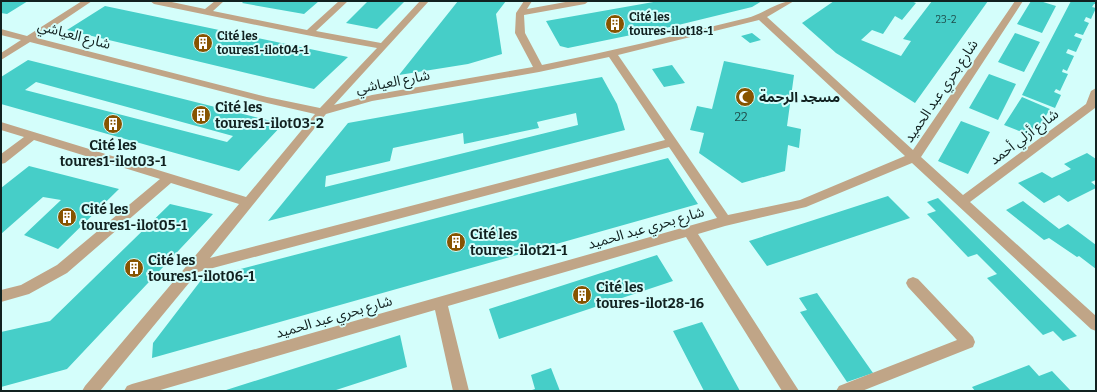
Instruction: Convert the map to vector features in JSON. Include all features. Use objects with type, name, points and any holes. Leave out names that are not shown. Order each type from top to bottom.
[{"type":"street","points":[[1,57],[88,1]]},
{"type":"street","points":[[154,1],[309,33],[384,46]]},
{"type":"street","points":[[206,12],[220,1]]},
{"type":"street","points":[[309,33],[344,1]]},
{"type":"street","points":[[90,391],[194,268],[322,112],[425,1]]},
{"type":"street","points":[[528,1],[520,13],[520,33],[539,69]]},
{"type":"street","points":[[520,13],[585,1]]},
{"type":"street","name":"شارع العياشي","points":[[1,32],[30,38],[267,100],[322,112],[372,98],[539,69],[612,54],[761,17],[790,1]]},
{"type":"street","name":"شارع بحري عبد الحميد","points":[[132,391],[725,220],[802,204],[915,157],[1019,1]]},
{"type":"street","points":[[761,17],[963,201],[1096,325]]},
{"type":"street","points":[[612,54],[725,220]]},
{"type":"street","name":"شارع أزلي أحمد","points":[[963,201],[1090,106],[1095,97]]},
{"type":"street","points":[[1,126],[248,202]]},
{"type":"street","points":[[1,160],[32,136]]},
{"type":"street","points":[[194,268],[673,142]]},
{"type":"street","points":[[1,296],[24,290],[62,269],[169,178]]},
{"type":"street","points":[[689,231],[791,391]]},
{"type":"street","points":[[844,391],[968,342],[913,283]]},
{"type":"street","points":[[440,302],[461,391]]},
{"type":"building","points":[[1,1],[28,1],[7,14],[1,13]]},
{"type":"building","points":[[244,1],[319,1],[304,14],[242,3]]},
{"type":"building","points":[[368,1],[405,1],[377,29],[346,23]]},
{"type":"building","points":[[458,1],[506,1],[496,14],[502,54],[468,64],[399,75]]},
{"type":"building","name":"Cité les toures-ilot18-1","points":[[659,1],[762,1],[752,7],[670,27],[568,48],[560,46],[546,21]]},
{"type":"building","points":[[834,1],[911,1],[916,3],[902,20],[895,16],[883,34],[872,30],[861,40],[901,56],[911,41],[903,39],[932,1],[988,1],[915,103],[836,53],[802,23]]},
{"type":"building","points":[[1031,1],[1040,1],[1056,6],[1042,33],[1017,24]]},
{"type":"building","points":[[1071,1],[1096,1],[1096,4],[1092,7],[1096,8],[1091,19],[1086,17],[1084,21],[1089,23],[1083,35],[1076,33],[1074,36],[1082,39],[1076,52],[1068,49],[1066,53],[1074,56],[1067,71],[1063,69],[1062,72],[1068,74],[1060,91],[1056,89],[1054,92],[1061,95],[1055,108],[1022,95]]},
{"type":"building","name":"Cité les toures1-ilot04-1","points":[[105,6],[348,57],[314,89],[67,30]]},
{"type":"building","points":[[752,33],[761,40],[750,43],[741,36]]},
{"type":"building","points":[[1015,33],[1040,42],[1024,72],[998,62]]},
{"type":"building","name":"Cité les toures1-ilot03-2","points":[[28,60],[283,124],[239,171],[1,104],[1,77]],"holes":[[[36,82],[233,136],[227,142],[25,90]]]},
{"type":"building","points":[[724,61],[794,75],[787,126],[801,129],[799,148],[788,145],[785,171],[742,183],[699,153],[704,133],[690,130],[697,106],[712,109]]},
{"type":"building","points":[[672,65],[685,83],[664,87],[652,69]]},
{"type":"building","points":[[989,74],[1016,84],[998,120],[969,108]]},
{"type":"building","points":[[602,77],[617,104],[625,130],[268,221],[348,123]],"holes":[[[576,113],[578,125],[325,187],[326,176],[390,161],[393,148],[463,133],[464,144],[539,128],[537,122]]]},
{"type":"building","points":[[1022,97],[1050,109],[1041,124],[1036,123],[1029,135],[1004,125]]},
{"type":"building","points":[[961,121],[990,132],[968,174],[938,161]]},
{"type":"building","points":[[1087,153],[1096,159],[1096,180],[1091,182],[1096,186],[1096,188],[1068,202],[1059,195],[1044,203],[1018,183],[1042,172],[1052,178],[1071,169],[1064,164]]},
{"type":"building","name":"Cité les toures-ilot21-1","points":[[668,158],[698,204],[152,358],[153,343],[202,279]]},
{"type":"building","name":"Cité les toures1-ilot05-1","points":[[29,166],[119,189],[58,249],[24,235],[61,200],[43,197],[1,234],[1,188]]},
{"type":"building","points":[[888,196],[910,218],[767,266],[749,241]]},
{"type":"building","points":[[938,198],[1077,336],[1063,341],[1053,331],[1043,335],[987,278],[997,274],[977,254],[968,257],[927,214],[936,211],[927,202]]},
{"type":"building","points":[[1023,201],[1059,229],[1068,224],[1096,245],[1096,269],[1079,256],[1077,257],[1049,238],[1044,240],[1006,210]]},
{"type":"building","name":"Cité les toures1-ilot06-1","points":[[170,204],[213,214],[67,369],[1,387],[1,332],[50,321]]},
{"type":"building","name":"Cité les toures-ilot28-16","points":[[657,255],[673,281],[499,339],[489,309]]},
{"type":"building","points":[[817,293],[873,373],[847,382],[800,312],[807,310],[799,298]]},
{"type":"building","points":[[702,322],[740,391],[704,391],[673,331]]},
{"type":"building","points":[[400,335],[407,367],[333,391],[223,391]]},
{"type":"building","points":[[1029,365],[1039,376],[1052,371],[1071,391],[975,391],[972,387]]},
{"type":"building","points":[[551,368],[560,391],[529,391],[535,389],[531,375]]},
{"type":"place","name":"Cité les toures-ilot18-1","points":[[615,24]]},
{"type":"place","name":"Cité les toures1-ilot04-1","points":[[203,43]]},
{"type":"place","name":"مسجد الرحمة","points":[[745,97]]},
{"type":"place","name":"Cité les toures1-ilot03-2","points":[[201,115]]},
{"type":"place","name":"Cité les toures1-ilot03-1","points":[[113,124]]},
{"type":"place","name":"Cité les toures1-ilot05-1","points":[[67,217]]},
{"type":"place","name":"Cité les toures-ilot21-1","points":[[456,242]]},
{"type":"place","name":"Cité les toures1-ilot06-1","points":[[134,268]]},
{"type":"place","name":"Cité les toures-ilot28-16","points":[[582,295]]}]
